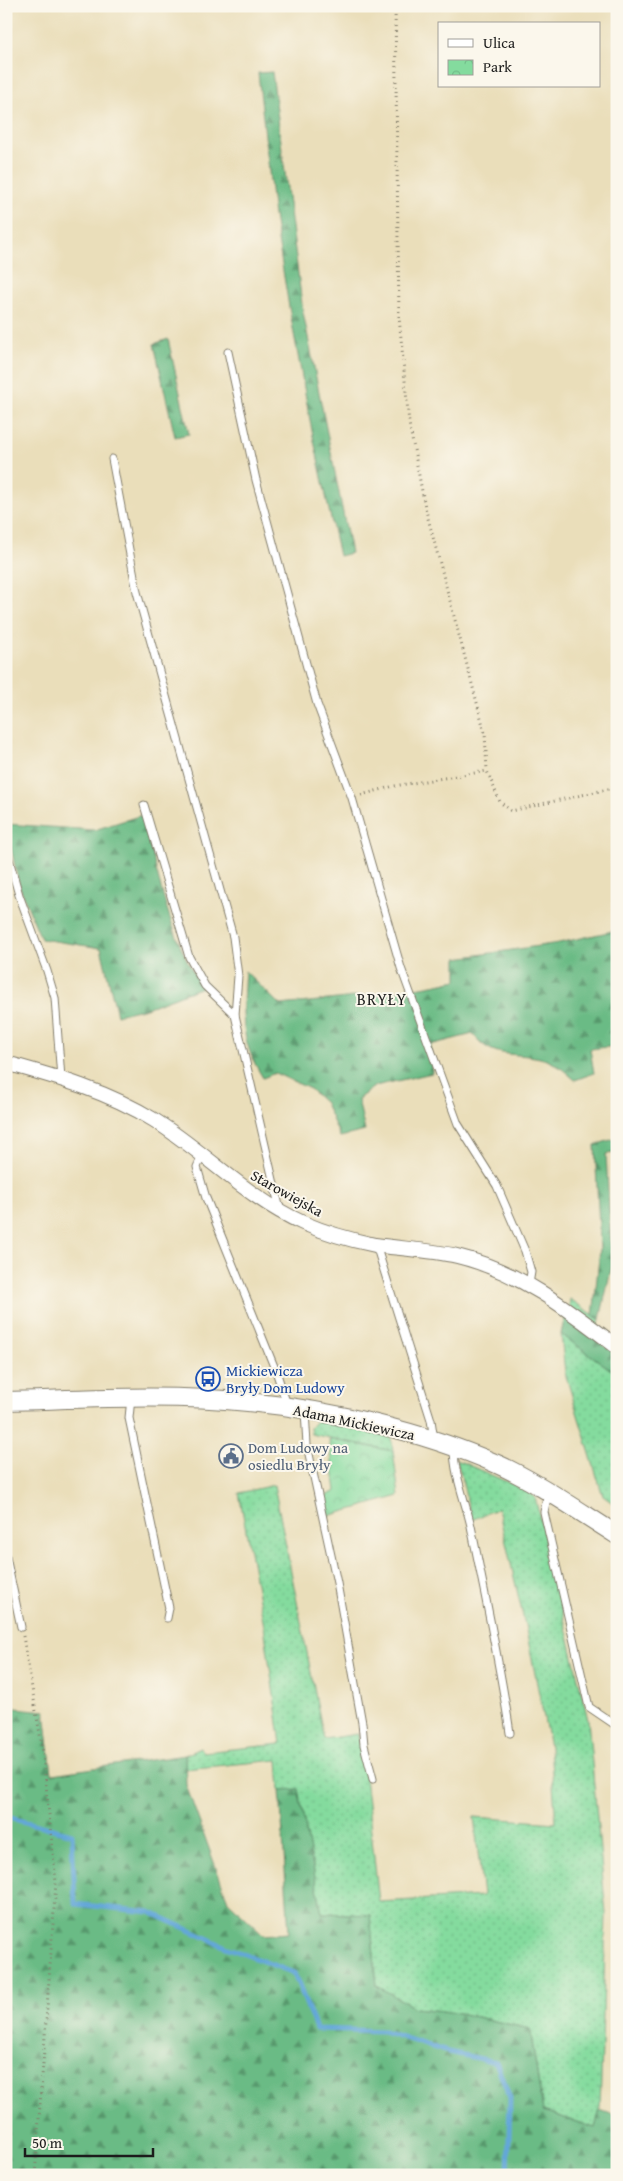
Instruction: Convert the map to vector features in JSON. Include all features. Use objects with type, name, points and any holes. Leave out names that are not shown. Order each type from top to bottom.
[{"type":"street","name":"Starowiejska","points":[[6,1063],[61,1078],[124,1103],[154,1120],[242,1188],[302,1222],[332,1234],[376,1245],[438,1252],[460,1257],[509,1274],[529,1284],[617,1347]]},
{"type":"street","name":"Adama Mickiewicza","points":[[6,1401],[131,1398],[248,1402],[352,1419],[434,1440],[498,1464],[617,1536]]},
{"type":"lane","points":[[228,352],[256,480],[282,580],[317,704],[352,798],[401,968],[458,1124],[500,1194],[530,1265],[529,1284]]},
{"type":"lane","points":[[112,459],[137,592],[233,937],[238,976],[235,1015],[280,1210]]},
{"type":"lane","points":[[144,805],[189,957],[205,986],[235,1015]]},
{"type":"lane","points":[[6,848],[19,895],[55,998],[61,1078]]},
{"type":"lane","points":[[202,1156],[197,1167],[206,1198],[277,1374],[297,1409],[307,1445],[337,1583],[362,1723],[364,1745],[373,1779]]},
{"type":"lane","points":[[376,1245],[431,1420],[434,1440]]},
{"type":"lane","points":[[131,1398],[129,1418],[169,1608],[167,1618]]},
{"type":"lane","points":[[454,1448],[454,1466],[470,1521],[504,1690],[510,1733]]},
{"type":"lane","points":[[548,1493],[544,1512],[589,1707],[617,1726]]},
{"type":"lane","points":[[6,1557],[21,1627]]},
{"type":"path","points":[[395,6],[399,317],[409,423],[425,507],[485,733],[487,771],[500,802],[511,810],[617,787]]},
{"type":"path","points":[[352,798],[394,786],[487,771]]},
{"type":"path","points":[[21,1627],[42,1746],[56,1882],[35,2175]]},
{"type":"green space","points":[[272,72],[303,312],[351,553],[339,556],[313,436],[274,216],[258,73]]},
{"type":"green space","points":[[168,339],[189,434],[175,437],[154,344]]},
{"type":"green space","points":[[142,815],[159,882],[173,926],[181,947],[202,987],[146,1008],[117,1015],[101,948],[41,939],[19,885],[6,824],[94,830]]},
{"type":"green space","points":[[617,930],[617,1046],[590,1049],[594,1073],[575,1080],[550,1061],[495,1051],[480,1042],[473,1034],[430,1045],[432,1073],[375,1086],[358,1099],[365,1131],[340,1137],[325,1103],[310,1089],[275,1073],[263,1078],[255,1064],[246,1039],[243,1014],[245,971],[280,1005],[435,985],[457,980],[457,958],[559,943]]},
{"type":"green space","points":[[617,1138],[617,1153],[606,1154],[612,1265],[600,1319],[593,1316],[600,1249],[595,1145]]},
{"type":"green space","points":[[570,1299],[600,1319],[598,1328],[569,1306]]},
{"type":"green space","points":[[565,1316],[617,1355],[617,1374],[561,1334]]},
{"type":"green space","points":[[561,1334],[617,1374],[617,1506],[603,1496],[565,1373]]},
{"type":"green space","points":[[316,1421],[391,1438],[393,1451],[311,1434],[310,1428]]},
{"type":"green space","points":[[329,1439],[393,1451],[399,1496],[328,1516],[324,1497],[336,1491]]},
{"type":"green space","points":[[457,1460],[523,1489],[535,1497],[588,1720],[606,1914],[600,2110],[595,2128],[543,2111],[530,2029],[459,2013],[415,2008],[377,1986],[370,1915],[322,1913],[298,1790],[280,1790],[278,1760],[185,1769],[185,1755],[200,1748],[203,1752],[281,1744],[264,1626],[239,1493],[274,1485],[324,1739],[358,1734],[363,1759],[379,1902],[483,1896],[474,1817],[556,1823],[550,1747],[525,1625],[498,1508],[472,1520]]},
{"type":"green space","points":[[6,1707],[45,1711],[52,1774],[185,1755],[186,1785],[228,1901],[264,1935],[289,1933],[280,1790],[298,1789],[322,1913],[370,1915],[377,1986],[415,2008],[459,2013],[530,2029],[543,2111],[595,2128],[600,2110],[617,2116],[617,2175],[6,2175]]},
{"type":"waterway","points":[[6,1817],[72,1834],[75,1904],[150,1912],[226,1947],[294,1973],[316,2029],[383,2031],[448,2052],[496,2062],[510,2098],[508,2175]]},
{"type":"place","name":"Mickiewicza Bryły Dom Ludowy","points":[[208,1379]]},
{"type":"place","name":"Dom Ludowy na osiedlu Bryły","points":[[231,1456]]},
{"type":"district","name":"BRYŁY","points":[[382,999]]}]
